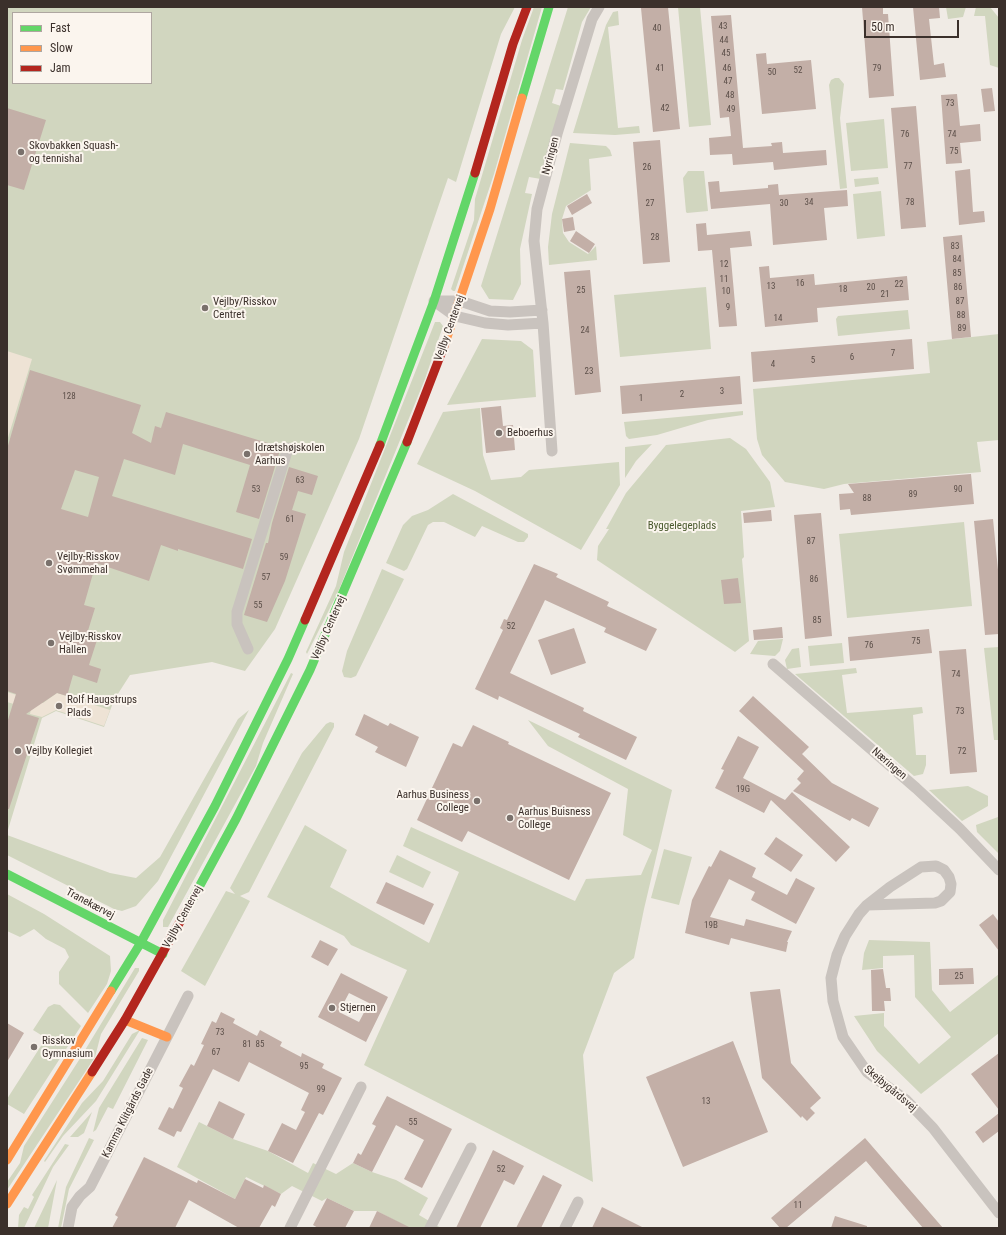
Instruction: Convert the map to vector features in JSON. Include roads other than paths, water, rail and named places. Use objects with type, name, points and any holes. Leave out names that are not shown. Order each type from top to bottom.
[{"type":"street","points":[[7,1160],[140,944],[215,806],[291,652],[342,540],[374,461],[434,301],[474,178],[513,44],[527,7]]},
{"type":"street","name":"Vejlby Centervej","points":[[7,1204],[125,1020],[163,954],[236,819],[310,670],[400,462],[455,316],[494,196],[549,7]]},
{"type":"street","name":"Nyringen","points":[[552,451],[542,310],[534,241],[537,209],[557,134],[592,19],[599,7]]},
{"type":"street","points":[[434,301],[460,301],[490,311],[510,312],[542,310]]},
{"type":"street","points":[[434,301],[455,316],[485,323],[508,325],[543,323]]},
{"type":"street","points":[[248,649],[237,624],[237,612],[288,448]]},
{"type":"street","name":"Næringen","points":[[773,664],[916,788],[960,829],[999,870]]},
{"type":"street","name":"Skejbygårdsvej","points":[[867,905],[941,901],[950,892],[951,884],[949,877],[944,870],[936,866],[921,867],[890,887],[867,905],[845,936],[837,955],[831,978],[833,1001],[842,1037],[866,1072],[906,1100],[932,1128],[999,1213]]},
{"type":"street","name":"Tranekærvej","points":[[7,874],[140,944],[163,954]]},
{"type":"street","name":"Kamma Klitgårds Gade","points":[[68,1228],[72,1207],[80,1196],[90,1187],[188,996]]},
{"type":"street","points":[[125,1020],[167,1037]]},
{"type":"street","points":[[292,1227],[361,1087]]},
{"type":"street","points":[[430,1228],[471,1148]]},
{"type":"street","points":[[565,1228],[578,1202]]},
{"type":"place","name":"Skovbakken Squash- og tennishal","points":[[21,152]]},
{"type":"place","name":"Vejlby/Risskov Centret","points":[[205,308]]},
{"type":"place","name":"Beboerhus","points":[[499,433]]},
{"type":"place","name":"Idrætshøjskolen Aarhus","points":[[247,454]]},
{"type":"place","name":"Vejlby-Risskov Svømmehal","points":[[49,563]]},
{"type":"place","name":"Vejlby-Risskov Hallen","points":[[51,643]]},
{"type":"place","name":"Rolf Haugstrups Plads","points":[[59,706]]},
{"type":"place","name":"Vejlby Kollegiet","points":[[18,751]]},
{"type":"place","name":"Aarhus Business College","points":[[477,801]]},
{"type":"place","name":"Aarhus Buisness College","points":[[510,818]]},
{"type":"place","name":"Stjernen","points":[[332,1008]]},
{"type":"place","name":"Risskov Gymnasium","points":[[34,1047]]},
{"type":"park label","name":"Byggelegeplads","points":[[682,526]]}]
